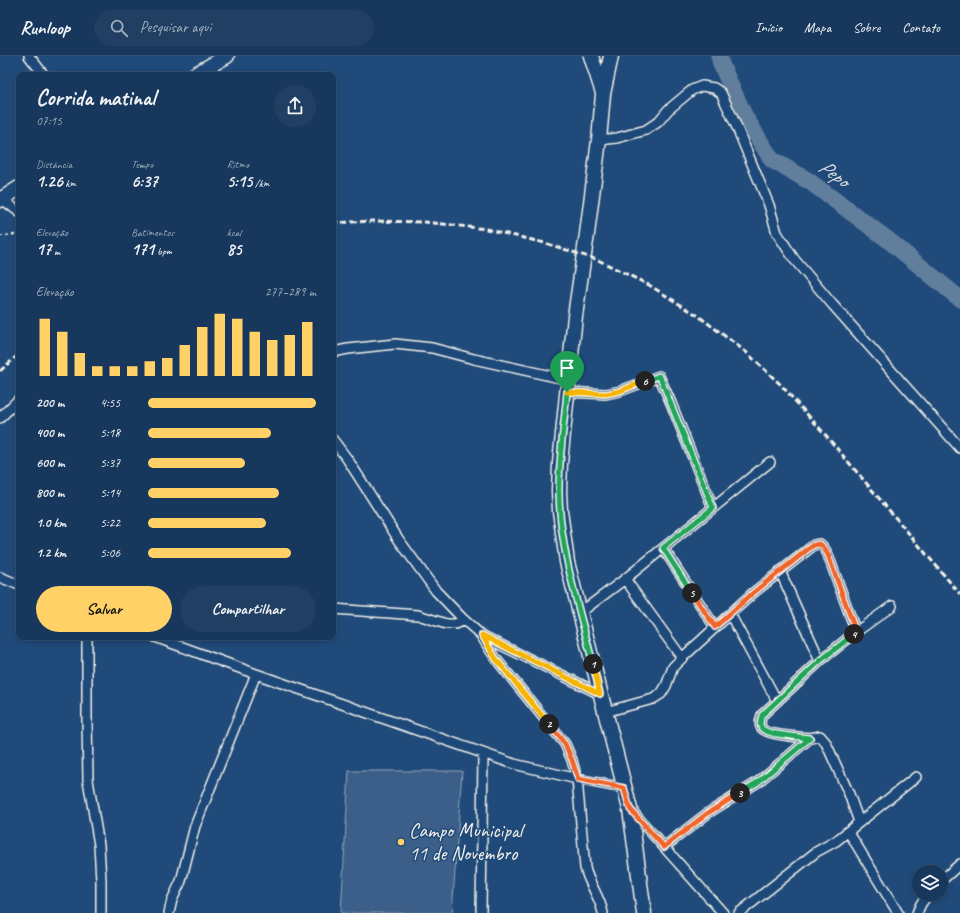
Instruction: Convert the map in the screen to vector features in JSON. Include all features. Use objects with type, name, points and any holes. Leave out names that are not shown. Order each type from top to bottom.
[{"type":"main road","points":[[199,72],[228,56]]},
{"type":"main road","points":[[591,56],[599,78],[602,94]]},
{"type":"main road","points":[[611,56],[602,94],[599,140],[575,316],[560,463],[560,511],[567,562],[581,612],[600,694],[630,809],[644,913]]},
{"type":"main road","points":[[1,200],[16,190]]},
{"type":"street","points":[[29,56],[42,72]]},
{"type":"street","points":[[599,140],[617,138],[646,130],[658,122],[668,110],[692,90],[702,86],[714,88],[721,93],[736,123],[769,204],[777,233],[794,259],[960,448]]},
{"type":"street","points":[[1,200],[16,210]]},
{"type":"street","points":[[336,351],[395,344],[432,348],[568,386],[606,394],[620,391],[659,376],[713,508]]},
{"type":"street","points":[[0,418],[16,403]]},
{"type":"street","points":[[336,444],[348,460],[399,540],[436,591],[464,620],[482,635],[600,694]]},
{"type":"street","points":[[581,612],[625,579],[770,462]]},
{"type":"street","points":[[605,712],[653,699],[661,694],[666,686],[673,667],[682,658],[753,593],[814,545],[820,544],[828,555],[856,632]]},
{"type":"street","points":[[663,548],[715,627]]},
{"type":"street","points":[[780,571],[820,661]]},
{"type":"street","points":[[0,577],[16,584]]},
{"type":"street","points":[[625,579],[682,658]]},
{"type":"street","points":[[859,822],[849,794],[826,743],[820,736],[810,738],[771,733],[764,731],[761,727],[760,721],[762,715],[820,661],[892,606]]},
{"type":"street","points":[[336,609],[418,615],[446,624],[455,624],[464,620]]},
{"type":"street","points":[[730,614],[777,701]]},
{"type":"street","points":[[482,635],[496,659],[565,744],[572,760],[578,779],[585,868],[588,879],[596,891],[603,913]]},
{"type":"street","points":[[87,640],[88,780],[99,845],[101,913]]},
{"type":"street","points":[[163,640],[514,764],[624,788]]},
{"type":"street","points":[[169,913],[172,900],[181,881],[195,826],[256,674]]},
{"type":"street","points":[[664,847],[708,813],[758,782],[810,738]]},
{"type":"street","points":[[481,913],[483,754]]},
{"type":"street","points":[[739,913],[816,852],[836,841],[916,777]]},
{"type":"street","points":[[630,809],[723,913]]},
{"type":"street","points":[[848,831],[898,913]]},
{"type":"street","points":[[948,875],[960,864]]},
{"type":"street","points":[[916,913],[923,901]]},
{"type":"path","points":[[0,236],[16,234]]},
{"type":"shaded area","name":"Campo Municipal 11 de Novembro","points":[[349,771],[462,771],[452,913],[341,913]]},
{"type":"waterway","name":"Pepo","points":[[719,56],[721,64],[745,117],[772,160],[809,181],[887,239],[960,299]]},
{"type":"railway","points":[[336,223],[373,221],[425,222],[486,229],[545,243],[598,260],[649,285],[697,315],[746,352],[780,384],[823,432],[960,594]]},
{"type":"railway","points":[[0,371],[16,357]]},
{"type":"place","name":"Campo Municipal 11 de Novembro","points":[[401,842]]},
{"type":"route","points":[[656,376],[660,377],[713,508],[663,548],[715,627],[753,593],[807,550],[814,545],[820,544],[828,555],[856,632],[820,661],[762,715],[760,721],[761,727],[764,731],[810,738],[758,782],[708,813],[664,847],[630,809],[624,788],[578,779],[565,744],[496,659],[482,635],[600,694],[581,612],[567,562],[560,511],[560,463],[567,392],[606,394],[620,391],[656,376]]}]
